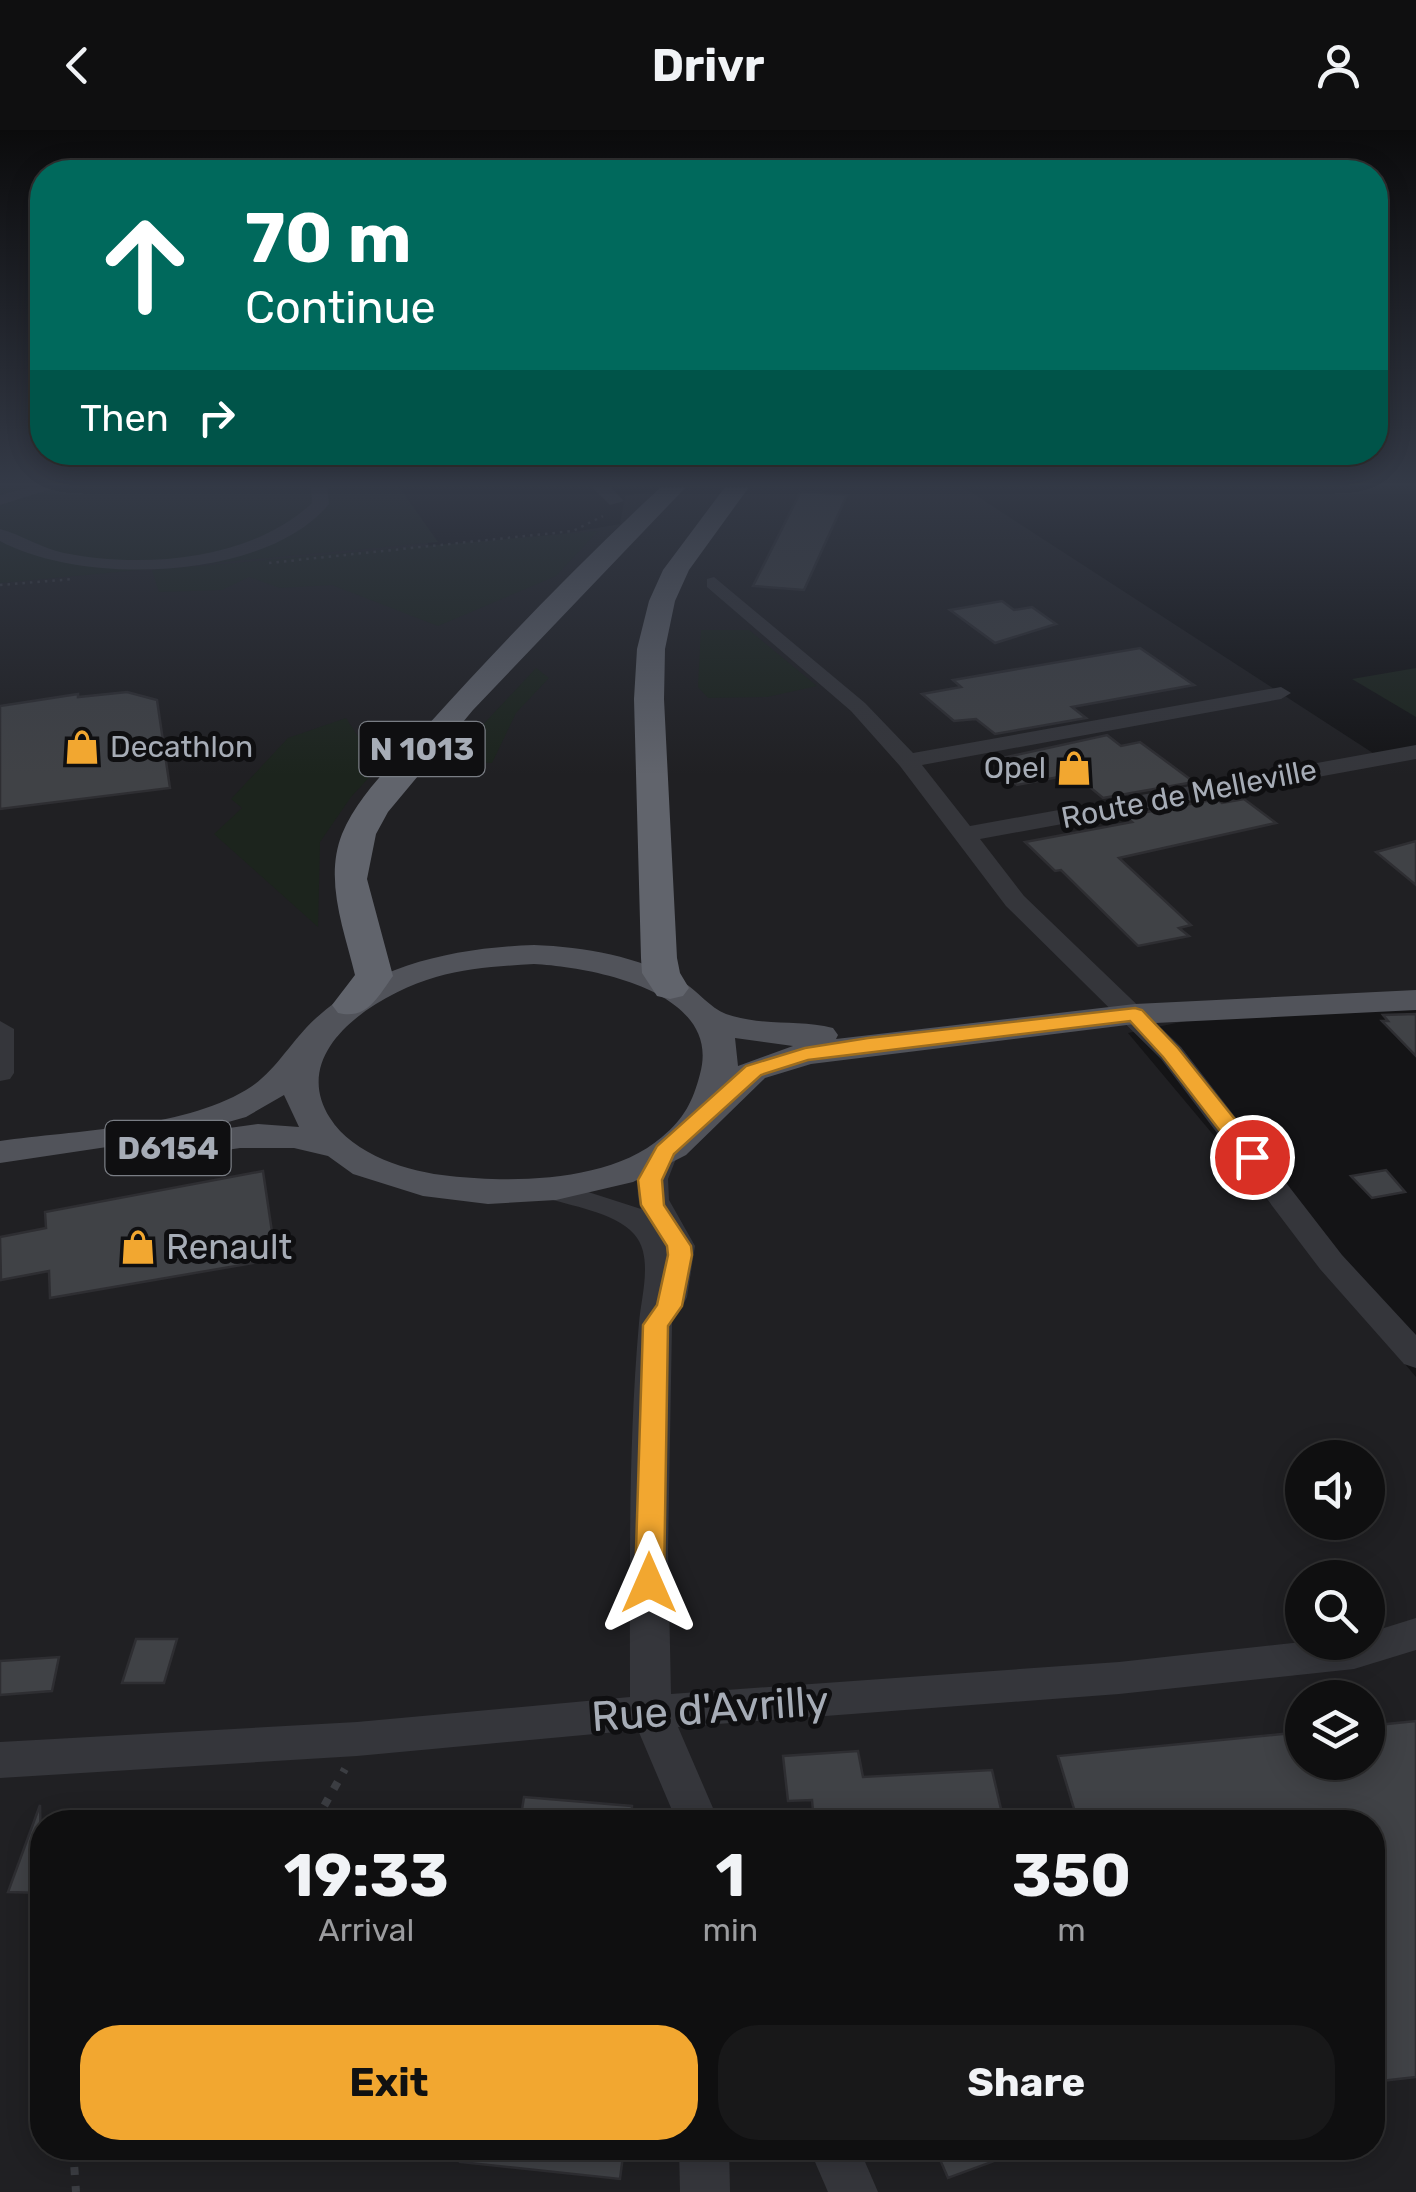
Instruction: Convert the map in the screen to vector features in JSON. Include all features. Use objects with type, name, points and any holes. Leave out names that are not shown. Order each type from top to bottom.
[{"type":"highway","name":"N 1013","points":[[351,1004],[374,976],[350,879],[359,834],[389,786],[577,583]]},
{"type":"highway","points":[[670,583],[652,645],[649,694],[659,958],[661,973],[670,988]]},
{"type":"main road","points":[[314,1041],[351,1004],[414,973],[490,957],[569,957],[624,969],[670,988],[706,1018],[756,1035],[787,1038],[1293,992],[1416,991]]},
{"type":"main road","points":[[554,1190],[632,1168],[664,1151],[754,1070],[805,1054],[1128,1007],[1416,1000]]},
{"type":"main road","points":[[706,1018],[722,1048],[722,1081],[706,1114]]},
{"type":"main road","name":"D6154","points":[[0,1152],[193,1120],[241,1106],[285,1076],[314,1041]]},
{"type":"main road","name":"D6154","points":[[314,1041],[302,1068],[301,1096],[312,1122],[335,1147]]},
{"type":"main road","name":"D6154","points":[[0,1174],[268,1133],[297,1135],[335,1147],[383,1175],[446,1191],[518,1194],[554,1190]]},
{"type":"street","points":[[714,583],[858,707],[908,761],[1015,900],[1171,1053],[1331,1262],[1416,1356]]},
{"type":"street","points":[[908,761],[1281,694]]},
{"type":"street","name":"Route de Melleville","points":[[962,835],[1416,752]]},
{"type":"street","points":[[0,1030],[0,1073]]},
{"type":"street","points":[[655,1325],[669,1306],[680,1255],[679,1246],[657,1214],[651,1192],[650,1180],[664,1151]]},
{"type":"street","points":[[554,1190],[614,1208],[647,1228],[661,1268],[655,1325],[649,1551],[651,1713],[693,1810]]},
{"type":"street","name":"Rue d'Avrilly","points":[[0,1760],[357,1739],[499,1723],[1118,1678],[1354,1654],[1416,1634]]},
{"type":"street","points":[[704,2160],[705,2192]]},
{"type":"street","points":[[839,2160],[853,2192]]},
{"type":"path","points":[[322,1810],[342,1777],[357,1739]]},
{"type":"path","points":[[74,2160],[76,2192]]},
{"type":"shaded area","points":[[0,583],[1111,583],[1376,755],[1416,748],[1416,1009],[1191,1020],[1128,1033],[1416,1377],[1416,2192],[0,2192]]},
{"type":"shaded area","points":[[156,583],[236,583],[222,590],[159,592]]},
{"type":"shaded area","points":[[267,583],[539,583],[438,626],[332,585],[280,588]]},
{"type":"shaded area","points":[[701,630],[749,630],[817,686],[767,697],[708,698],[698,687]]},
{"type":"shaded area","points":[[536,668],[549,678],[516,713],[492,763],[450,760]]},
{"type":"shaded area","points":[[1416,668],[1416,717],[1352,679]]},
{"type":"shaded area","points":[[346,718],[357,735],[387,758],[351,797],[320,842],[318,927],[214,834],[242,808],[231,799],[288,738]]},
{"type":"building","points":[[754,583],[807,583],[804,590],[753,586]]},
{"type":"building","points":[[1002,601],[1014,610],[1032,607],[1056,624],[995,643],[950,610]]},
{"type":"building","points":[[1140,648],[1194,685],[1072,707],[1086,718],[995,734],[976,719],[954,721],[922,694],[961,687],[953,680]]},
{"type":"building","name":"Decathlon","points":[[127,692],[157,700],[170,788],[0,809],[0,706],[78,694]]},
{"type":"building","name":"Opel","points":[[1107,735],[1121,746],[1140,742],[1194,782],[1103,798],[1074,774],[1017,785],[989,761]]},
{"type":"building","points":[[1217,799],[1222,803],[1244,799],[1276,823],[1119,858],[1191,925],[1179,928],[1189,936],[1138,946],[1061,870],[1055,871],[1025,842],[1132,822],[1125,816]]},
{"type":"building","points":[[1416,841],[1416,885],[1376,852]]},
{"type":"building","points":[[1416,1014],[1416,1056],[1382,1021],[1388,1021],[1383,1015]]},
{"type":"building","points":[[1386,1170],[1405,1192],[1372,1198],[1351,1176]]},
{"type":"building","name":"Renault","points":[[263,1171],[276,1259],[50,1298],[49,1271],[1,1280],[0,1237],[46,1228],[45,1212]]},
{"type":"building","points":[[136,1639],[177,1639],[164,1683],[122,1683]]},
{"type":"building","points":[[59,1657],[52,1691],[0,1695],[0,1661]]},
{"type":"building","points":[[1416,1721],[1416,2077],[1385,2081],[1385,1810],[1074,1810],[1058,1756],[1285,1734],[1285,1780],[1385,1780],[1385,1724]]},
{"type":"building","points":[[858,1751],[863,1777],[992,1770],[1001,1810],[813,1810],[812,1800],[788,1801],[783,1756]]},
{"type":"building","points":[[524,1797],[632,1806],[632,1810],[522,1810]]},
{"type":"building","points":[[30,1832],[30,1893],[8,1892]]},
{"type":"building","points":[[460,2160],[622,2160],[620,2179]]},
{"type":"building","points":[[940,2160],[997,2160],[948,2178]]},
{"type":"place","name":"Decathlon","points":[[82,747]]},
{"type":"place","name":"Opel","points":[[1074,768]]},
{"type":"place","name":"Renault","points":[[138,1247]]},
{"type":"route","points":[[649,1583],[655,1325],[669,1306],[680,1255],[679,1246],[653,1205],[650,1180],[664,1151],[754,1070],[805,1054],[868,1044],[1135,1014],[1171,1053],[1252,1157]]}]
